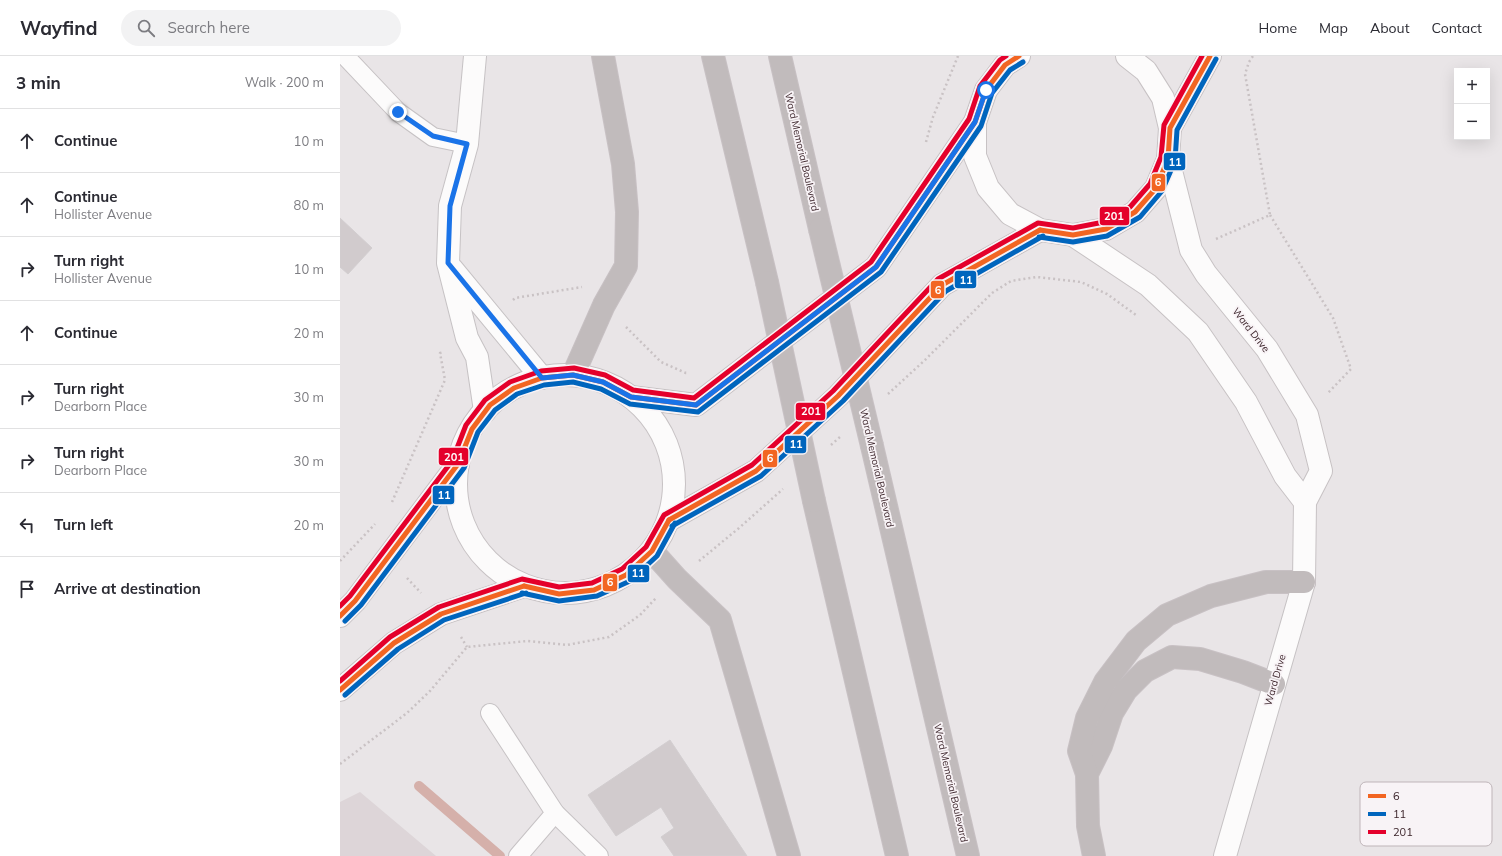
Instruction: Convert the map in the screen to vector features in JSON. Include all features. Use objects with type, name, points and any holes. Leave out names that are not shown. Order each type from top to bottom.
[{"type":"highway","points":[[573,375],[604,305],[626,266],[627,212],[622,164],[603,56]]},
{"type":"highway","points":[[713,56],[766,282],[814,501],[897,856]]},
{"type":"highway","name":"Ward Memorial Boulevard","points":[[780,56],[968,856]]},
{"type":"highway","points":[[652,551],[720,620],[789,856]]},
{"type":"highway","points":[[1094,856],[1088,826],[1086,774],[1079,751],[1087,718],[1105,682],[1136,641],[1167,615],[1211,596],[1266,582],[1304,582]]},
{"type":"highway","points":[[1086,774],[1101,746],[1112,713],[1126,690],[1145,671],[1172,657],[1200,659],[1243,672],[1274,684]]},
{"type":"main road","points":[[475,56],[467,144],[450,206],[448,263],[467,338],[477,357],[485,411]]},
{"type":"main road","points":[[631,397],[696,405],[876,267],[975,122],[986,90],[1005,65],[1019,56]]},
{"type":"main road","points":[[975,122],[975,156],[988,188],[1010,214],[1040,230],[1073,235],[1106,229],[1136,212],[1156,188],[1168,159],[1170,128],[1162,98],[1146,71],[1127,56]]},
{"type":"main road","points":[[1170,128],[1210,56]]},
{"type":"main road","name":"Ward Drive","points":[[1168,159],[1191,250],[1206,274],[1267,349],[1306,415],[1321,471],[1305,502],[1304,582],[1225,856]]},
{"type":"main road","points":[[669,520],[756,471],[838,396],[942,285],[1040,230]]},
{"type":"main road","points":[[1073,235],[1148,285],[1198,332],[1246,402],[1285,476],[1305,502]]},
{"type":"main road","points":[[448,263],[542,378]]},
{"type":"main road","points":[[340,616],[355,601],[458,464],[472,429],[490,405],[514,388],[542,378],[573,375],[603,382],[631,397],[655,421],[670,452],[675,486],[669,520],[652,551],[626,575],[594,590],[559,594],[524,586],[492,567],[469,537],[457,501],[458,464]]},
{"type":"main road","points":[[340,690],[394,644],[441,614],[524,586]]},
{"type":"lane","points":[[345,56],[398,112],[433,136],[467,144]]},
{"type":"lane","points":[[490,713],[555,812],[600,856]]},
{"type":"lane","points":[[518,856],[555,812]]},
{"type":"path","points":[[1247,56],[1250,60]]},
{"type":"path","points":[[1253,56],[1245,74],[1270,214],[1333,318],[1351,369],[1306,415]]},
{"type":"path","points":[[1212,240],[1270,214]]},
{"type":"path","points":[[885,397],[925,360],[992,293],[1011,281],[1037,277],[1081,282],[1107,294],[1128,309]]},
{"type":"path","points":[[509,304],[515,298],[584,287],[587,290]]},
{"type":"path","points":[[390,508],[445,380],[440,353],[446,350]]},
{"type":"path","points":[[826,449],[844,434]]},
{"type":"path","points":[[698,562],[786,486]]},
{"type":"path","points":[[340,561],[379,520]]},
{"type":"path","points":[[403,573],[423,595]]},
{"type":"path","points":[[340,764],[408,713],[468,647],[527,641],[568,644],[609,637],[640,615],[661,594]]},
{"type":"path","points":[[459,635],[468,647]]},
{"type":"shaded area","points":[[360,792],[436,856],[340,856],[340,802]]},
{"type":"building","points":[[340,218],[372,248],[348,274],[340,267]]},
{"type":"building","points":[[670,740],[747,856],[674,856],[661,837],[674,828],[661,807],[616,836],[588,795]]},
{"type":"waterway","points":[[419,786],[500,856]]},
{"type":"transit line","name":"201","points":[[340,606],[350,596],[452,461],[466,425],[485,400],[510,382],[541,371],[574,368],[605,375],[633,390],[694,398],[871,262],[969,119],[980,86],[1000,60],[1006,56]]},
{"type":"transit line","name":"6","points":[[340,616],[355,601],[458,464],[472,429],[490,405],[514,388],[542,378],[573,375],[603,382],[631,397],[696,405],[876,267],[975,122],[986,90],[1005,65],[1019,56]]},
{"type":"transit line","name":"201","points":[[340,681],[390,637],[439,607],[522,579],[559,587],[592,583],[622,569],[646,547],[664,515],[752,465],[833,391],[938,279],[1038,223],[1073,228],[1104,222],[1130,207],[1150,184],[1161,157],[1164,125],[1202,56]]},
{"type":"transit line","name":"6","points":[[1040,230],[1073,235],[1106,229],[1135,212],[1156,188],[1168,159],[1170,128],[1210,56]]},
{"type":"transit line","name":"11","points":[[1039,237],[1073,242],[1107,236],[1140,217],[1162,191],[1175,161],[1177,130],[1216,59]]},
{"type":"transit line","name":"11","points":[[345,621],[361,605],[464,468],[478,432],[495,410],[517,394],[544,385],[573,382],[601,389],[630,404],[698,412],[881,272],[981,126],[992,93],[1010,70],[1023,62]]},
{"type":"transit line","name":"6","points":[[669,520],[756,471],[838,396],[942,285],[1040,230]]},
{"type":"transit line","name":"11","points":[[672,526],[761,476],[843,401],[946,291],[1043,236]]},
{"type":"transit line","name":"6","points":[[524,586],[559,594],[594,590],[626,575],[652,551],[669,520]]},
{"type":"transit line","name":"11","points":[[522,593],[559,601],[597,596],[630,581],[657,556],[675,523]]},
{"type":"transit line","name":"6","points":[[340,690],[394,643],[441,614],[524,586]]},
{"type":"transit line","name":"11","points":[[345,695],[398,649],[444,620],[526,593]]},
{"type":"route","points":[[398,112],[433,136],[467,144],[450,206],[448,263],[542,378],[573,375],[603,382],[631,397],[696,405],[876,267],[975,122],[986,90]]}]
